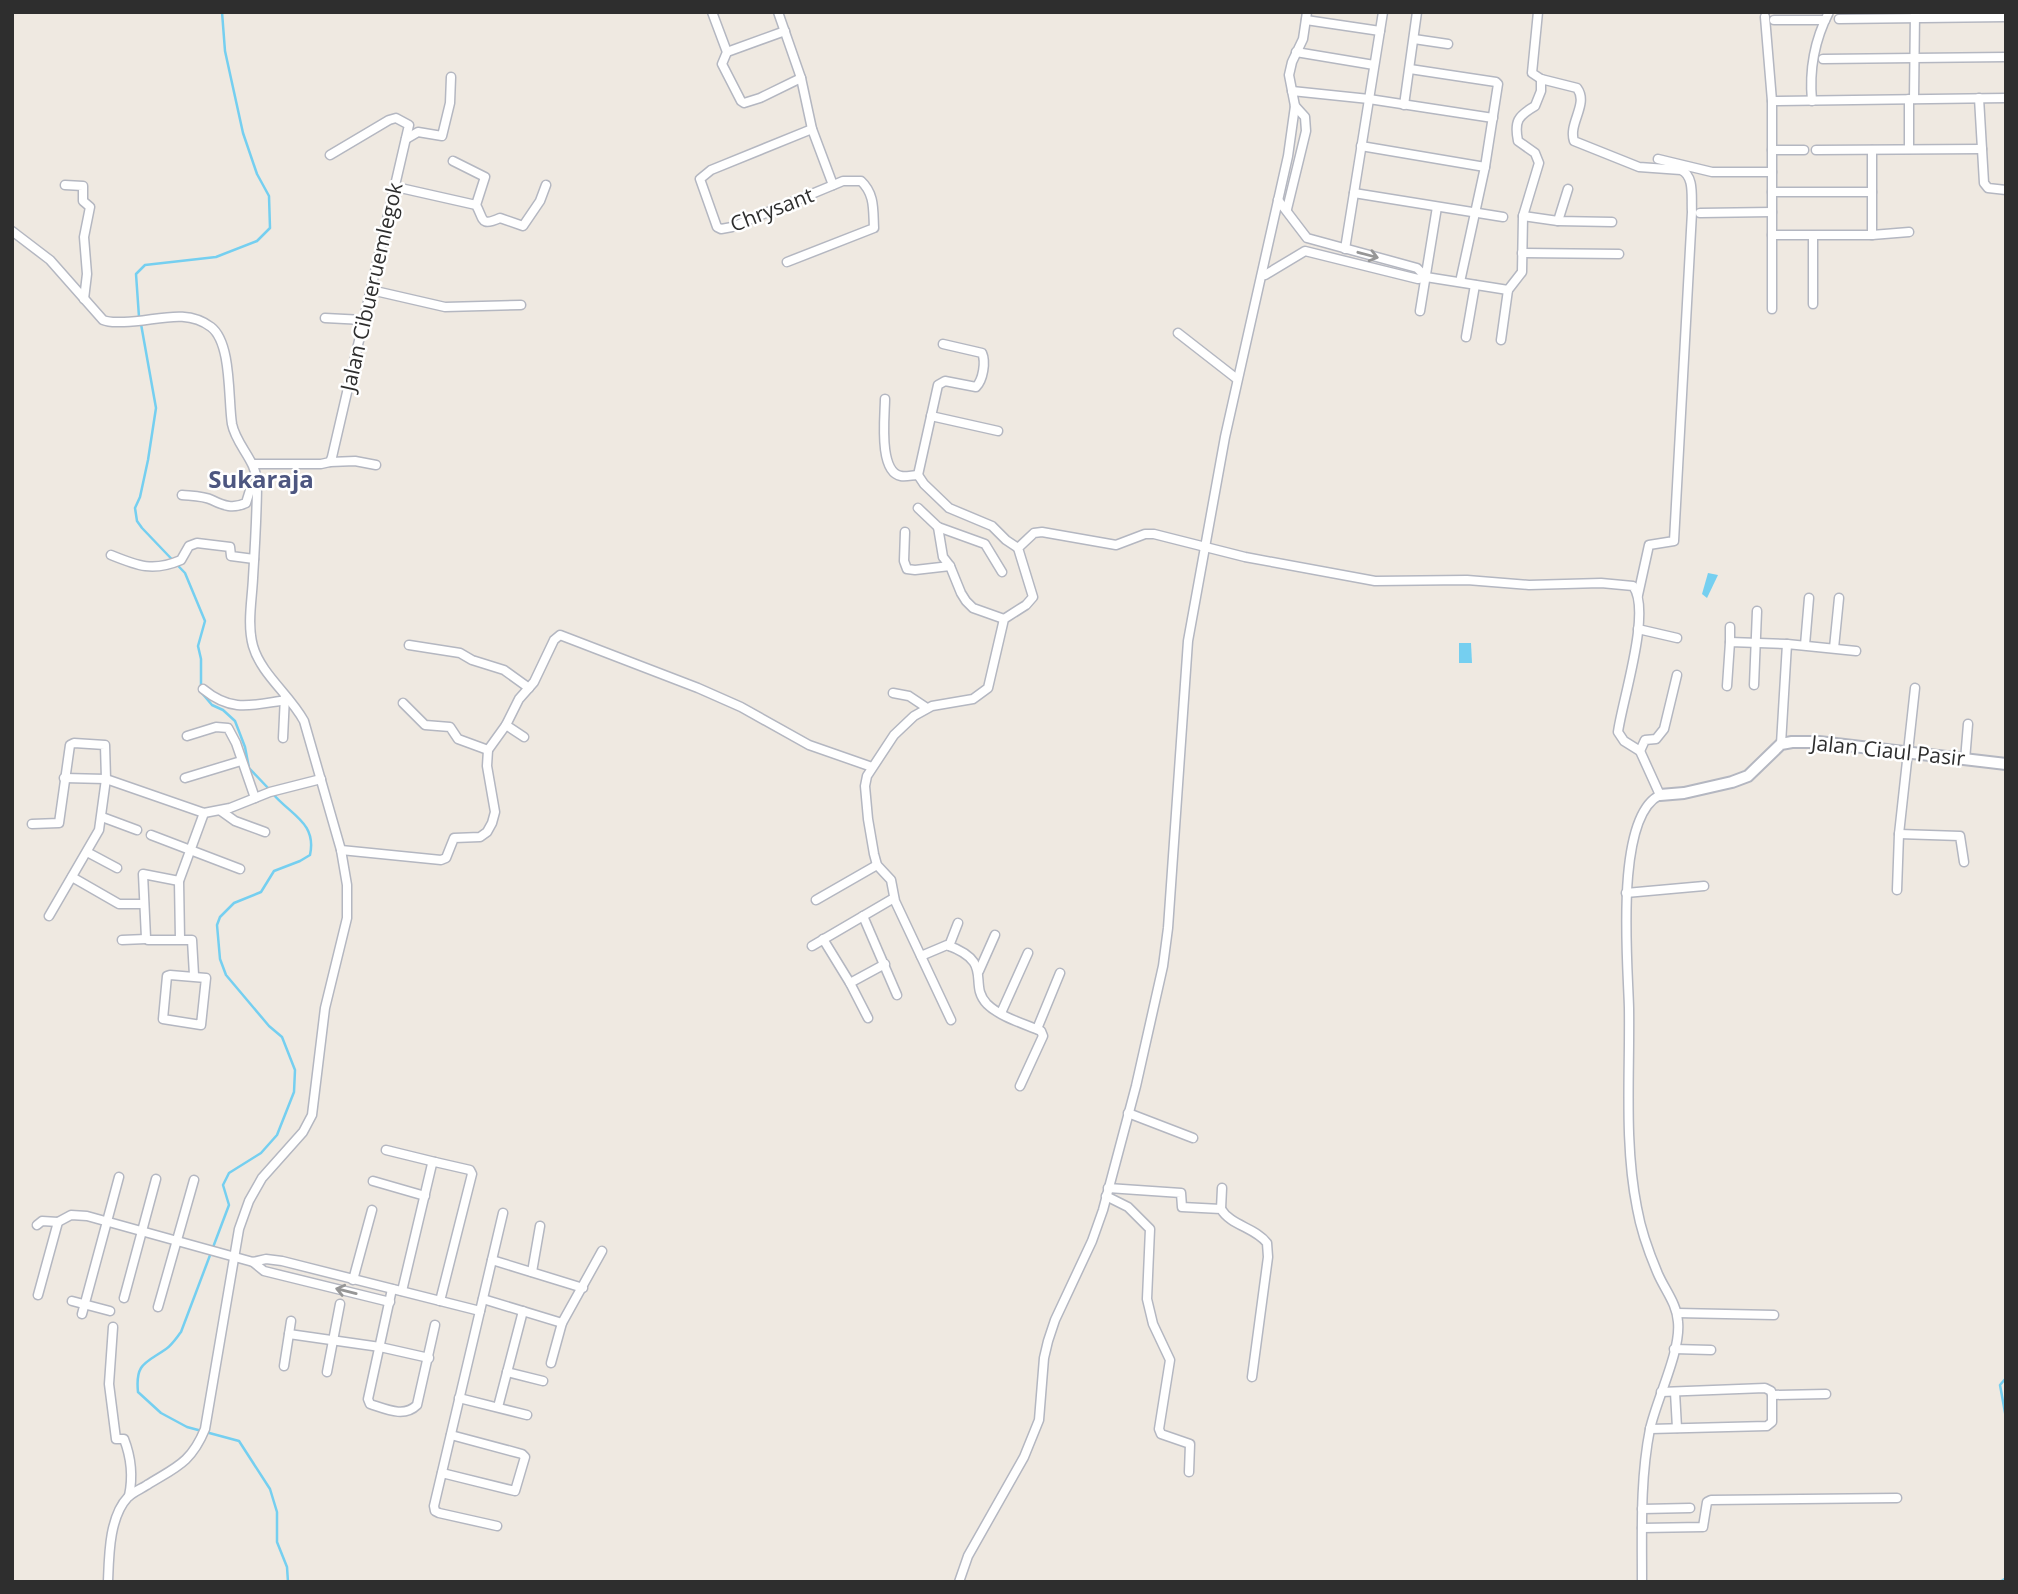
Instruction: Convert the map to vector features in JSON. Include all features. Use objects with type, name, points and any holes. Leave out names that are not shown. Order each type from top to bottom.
[{"type":"street","points":[[712,12],[727,52],[722,64],[738,97],[744,103],[754,101],[802,78]]},
{"type":"street","points":[[778,12],[802,78],[812,129],[833,185],[853,180],[861,181],[867,187],[873,205],[874,228],[787,262]]},
{"type":"street","points":[[1345,249],[1383,12]]},
{"type":"street","points":[[1404,105],[1417,12]]},
{"type":"street","points":[[1538,12],[1532,73],[1541,79],[1580,90],[1582,99],[1572,131],[1574,141],[1639,167],[1677,169],[1687,173],[1690,178],[1692,212],[1674,541],[1650,544],[1648,547],[1638,595],[1638,629],[1618,732],[1623,741],[1640,751],[1660,795],[1649,802],[1640,824],[1630,861],[1626,892],[1629,1113],[1636,1206],[1648,1247],[1677,1313],[1679,1324],[1650,1429],[1643,1475],[1642,1582]]},
{"type":"street","points":[[1839,19],[1914,15],[2006,17]]},
{"type":"street","points":[[1909,149],[1914,15]]},
{"type":"street","points":[[960,1582],[973,1546],[1034,1435],[1041,1411],[1044,1358],[1048,1341],[1092,1241],[1107,1192],[1136,1086],[1166,949],[1185,668],[1237,379],[1278,200],[1295,106],[1289,75],[1303,39],[1306,16],[1380,31]]},
{"type":"street","points":[[1774,20],[1827,16],[1812,57],[1812,101]]},
{"type":"street","points":[[1765,17],[1772,102],[1772,309]]},
{"type":"street","points":[[727,52],[785,31]]},
{"type":"street","points":[[1414,40],[1448,44]]},
{"type":"street","points":[[1296,52],[1374,65]]},
{"type":"street","points":[[1824,59],[2006,57]]},
{"type":"street","points":[[1410,69],[1496,82],[1498,87],[1485,167],[1460,282]]},
{"type":"street","points":[[406,139],[418,132],[442,136],[450,103],[451,77]]},
{"type":"street","points":[[1501,340],[1510,288],[1522,272],[1523,216],[1539,159],[1518,141],[1517,126],[1523,113],[1538,102],[1541,79]]},
{"type":"street","points":[[1292,91],[1369,99],[1493,118]]},
{"type":"street","points":[[1979,98],[1985,186],[2006,190]]},
{"type":"street","points":[[1772,102],[2006,98]]},
{"type":"street","points":[[1287,209],[1306,131],[1305,117],[1295,106]]},
{"type":"street","points":[[330,155],[396,118],[409,125],[406,139]]},
{"type":"street","name":"Chrysant","points":[[812,129],[711,170],[702,176],[700,184],[717,227],[721,229],[732,227],[833,185]]},
{"type":"street","name":"Jalan Cibueruemlegok","points":[[330,462],[406,139]]},
{"type":"street","points":[[1361,146],[1485,167]]},
{"type":"street","points":[[1816,150],[1982,149]]},
{"type":"street","points":[[1772,150],[1804,150]]},
{"type":"street","points":[[1872,150],[1872,236]]},
{"type":"street","points":[[1658,159],[1712,172],[1772,172]]},
{"type":"street","points":[[453,161],[485,177],[476,205],[481,219],[485,222],[491,223],[500,218],[524,226],[540,201],[546,185]]},
{"type":"street","points":[[65,186],[83,186],[83,201],[90,207],[84,237],[87,274],[84,299]]},
{"type":"street","points":[[396,187],[476,205]]},
{"type":"street","points":[[1558,221],[1568,189]]},
{"type":"street","points":[[1772,192],[1872,192]]},
{"type":"street","points":[[1354,193],[1503,217]]},
{"type":"street","points":[[1278,200],[1307,238],[1417,268],[1426,276]]},
{"type":"street","points":[[1420,311],[1437,206]]},
{"type":"street","points":[[1700,213],[1772,212]]},
{"type":"street","points":[[1523,216],[1558,221],[1612,222]]},
{"type":"street","points":[[12,230],[50,260],[103,320],[142,321],[183,316],[201,321],[219,337],[225,361],[234,431],[239,444],[253,464],[257,484],[251,609],[253,645],[261,662],[304,721],[341,850],[347,885],[347,918],[325,1008],[315,1106],[303,1132],[262,1178],[249,1201],[239,1229],[210,1407],[198,1444],[190,1457],[129,1496]]},
{"type":"street","points":[[1772,235],[1872,236],[1909,232]]},
{"type":"street","points":[[1813,236],[1813,304]]},
{"type":"street","points":[[1305,251],[1307,238]]},
{"type":"street","points":[[1265,275],[1305,251],[1418,279],[1426,276],[1510,288]]},
{"type":"street","points":[[1522,253],[1619,254]]},
{"type":"street","points":[[1466,337],[1475,285]]},
{"type":"street","points":[[371,290],[445,307],[521,305]]},
{"type":"street","points":[[325,318],[363,320]]},
{"type":"street","points":[[1178,333],[1237,379]]},
{"type":"street","points":[[943,344],[982,353],[984,362],[980,383],[976,387],[940,382],[918,475],[948,508],[992,526],[1018,548],[1033,594],[1023,607],[1004,619],[993,674],[985,692],[973,699],[944,702],[927,708],[907,721],[872,767],[865,786],[871,841],[877,865],[891,880],[894,898],[951,1020]]},
{"type":"street","points":[[885,398],[884,445],[888,461],[896,474],[918,475]]},
{"type":"street","points":[[931,416],[998,431]]},
{"type":"street","points":[[253,464],[355,461],[376,465]]},
{"type":"street","points":[[182,495],[211,499],[221,506],[240,506],[246,503],[251,487],[257,484]]},
{"type":"street","points":[[918,508],[938,527],[980,541],[1002,572]]},
{"type":"street","points":[[938,527],[943,557],[950,566],[961,593],[973,608],[1004,619]]},
{"type":"street","points":[[905,532],[904,561],[907,569],[950,566]]},
{"type":"street","points":[[1018,548],[1038,532],[1116,545],[1145,534],[1154,534],[1205,547],[1375,581],[1467,580],[1529,585],[1615,583],[1633,586],[1638,595]]},
{"type":"street","points":[[111,555],[142,567],[170,565],[181,560],[188,546],[197,543],[230,547],[230,556],[254,559]]},
{"type":"street","points":[[1805,645],[1809,598]]},
{"type":"street","points":[[1834,648],[1839,598]]},
{"type":"street","points":[[1754,685],[1757,611]]},
{"type":"street","points":[[1727,686],[1730,627]]},
{"type":"street","points":[[1638,629],[1677,638]]},
{"type":"street","points":[[341,850],[441,860],[446,858],[454,838],[477,838],[484,835],[495,813],[487,766],[488,750],[506,725],[519,699],[529,688],[554,640],[561,635],[698,688],[741,707],[809,745],[872,767]]},
{"type":"street","points":[[1730,642],[1805,645],[1856,651]]},
{"type":"street","points":[[1780,744],[1787,644]]},
{"type":"street","points":[[409,645],[460,653],[472,660],[504,670],[529,688]]},
{"type":"street","points":[[1640,751],[1645,740],[1656,739],[1664,729],[1677,675]]},
{"type":"street","points":[[1897,890],[1899,834],[1914,688]]},
{"type":"street","points":[[204,689],[217,700],[240,706],[285,697]]},
{"type":"street","points":[[893,693],[909,696],[927,708]]},
{"type":"street","points":[[283,738],[285,697]]},
{"type":"street","points":[[403,703],[425,725],[450,727],[457,739],[488,750]]},
{"type":"street","points":[[1965,760],[1968,724]]},
{"type":"street","points":[[506,725],[524,737]]},
{"type":"street","points":[[187,736],[216,727],[226,727],[232,734],[255,798]]},
{"type":"street","name":"Jalan Ciaul Pasir","points":[[1660,795],[1684,793],[1739,780],[1748,776],[1780,744],[1791,742],[1819,742],[2006,764]]},
{"type":"street","points":[[32,824],[59,823],[71,744],[102,744],[106,748],[106,779],[99,830],[50,916]]},
{"type":"street","points":[[185,778],[241,761]]},
{"type":"street","points":[[64,778],[106,779],[204,813],[220,811],[321,779]]},
{"type":"street","points":[[220,811],[235,821],[265,832]]},
{"type":"street","points":[[180,939],[178,881],[204,813]]},
{"type":"street","points":[[102,817],[137,830]]},
{"type":"street","points":[[1899,834],[1960,836],[1964,862]]},
{"type":"street","points":[[151,835],[240,869]]},
{"type":"street","points":[[87,852],[117,869]]},
{"type":"street","points":[[816,900],[877,865]]},
{"type":"street","points":[[146,939],[143,874],[178,881]]},
{"type":"street","points":[[72,877],[119,904],[144,904]]},
{"type":"street","points":[[1626,892],[1704,886]]},
{"type":"street","points":[[812,946],[894,898]]},
{"type":"street","points":[[863,916],[886,964],[897,995]]},
{"type":"street","points":[[949,946],[958,923]]},
{"type":"street","points":[[979,971],[995,935]]},
{"type":"street","points":[[122,940],[191,939],[194,975]]},
{"type":"street","points":[[823,939],[868,1018]]},
{"type":"street","points":[[921,956],[949,946],[972,959],[979,971],[983,998],[988,1004],[1001,1013],[1041,1031],[1043,1036],[1020,1086]]},
{"type":"street","points":[[1001,1013],[1028,953]]},
{"type":"street","points":[[850,983],[886,964]]},
{"type":"street","points":[[1037,1029],[1060,973]]},
{"type":"street","points":[[194,975],[207,979],[203,1023],[200,1025],[164,1020],[167,976],[194,975]]},
{"type":"street","points":[[1128,1113],[1193,1138]]},
{"type":"street","points":[[386,1150],[470,1170],[472,1173],[440,1301]]},
{"type":"street","points":[[402,1291],[435,1162]]},
{"type":"street","points":[[83,1310],[119,1177]]},
{"type":"street","points":[[124,1298],[156,1179]]},
{"type":"street","points":[[158,1307],[194,1180]]},
{"type":"street","points":[[373,1181],[425,1196]]},
{"type":"street","points":[[1223,1188],[1221,1209],[1225,1215],[1262,1236],[1269,1248],[1252,1377]]},
{"type":"street","points":[[1107,1192],[1181,1193],[1183,1207],[1221,1209]]},
{"type":"street","points":[[1107,1192],[1128,1207],[1150,1229],[1147,1299],[1153,1324],[1170,1360],[1159,1429],[1161,1433],[1189,1444],[1189,1472]]},
{"type":"street","points":[[353,1280],[372,1210]]},
{"type":"street","points":[[497,1526],[435,1511],[434,1506],[503,1213]]},
{"type":"street","points":[[37,1226],[42,1221],[58,1222],[71,1215],[80,1215],[253,1262],[272,1260],[480,1311]]},
{"type":"street","points":[[38,1295],[58,1222]]},
{"type":"street","points":[[532,1272],[540,1226]]},
{"type":"street","points":[[551,1363],[562,1323],[602,1251]]},
{"type":"street","points":[[492,1260],[583,1288]]},
{"type":"street","points":[[253,1262],[264,1271],[390,1302]]},
{"type":"street","points":[[302,1281],[306,1268]]},
{"type":"street","points":[[393,1289],[368,1399],[370,1404],[400,1412],[411,1411],[417,1405],[435,1325]]},
{"type":"street","points":[[483,1299],[562,1323]]},
{"type":"street","points":[[72,1301],[83,1310],[110,1311]]},
{"type":"street","points":[[327,1372],[340,1304]]},
{"type":"street","points":[[498,1407],[523,1311]]},
{"type":"street","points":[[1677,1313],[1774,1315]]},
{"type":"street","points":[[284,1366],[291,1321]]},
{"type":"street","points":[[108,1582],[115,1524],[118,1513],[129,1496],[132,1483],[127,1448],[124,1438],[116,1439],[111,1408],[109,1384],[113,1327]]},
{"type":"street","points":[[289,1334],[380,1347],[429,1358]]},
{"type":"street","points":[[1674,1349],[1711,1350]]},
{"type":"street","points":[[507,1371],[543,1381]]},
{"type":"street","points":[[1650,1429],[1769,1426],[1772,1422],[1772,1395],[1771,1391],[1765,1388],[1661,1392]]},
{"type":"street","points":[[1675,1392],[1677,1428]]},
{"type":"street","points":[[1772,1395],[1826,1394]]},
{"type":"street","points":[[459,1398],[527,1415]]},
{"type":"street","points":[[442,1473],[516,1491],[525,1457],[451,1435]]},
{"type":"street","points":[[1642,1528],[1703,1527],[1706,1504],[1712,1500],[1897,1498]]},
{"type":"street","points":[[1642,1509],[1690,1508]]},
{"type":"water","points":[[1708,573],[1718,575],[1707,598],[1702,594]]},
{"type":"water","points":[[1459,643],[1471,643],[1472,663],[1459,663]]},
{"type":"waterway","points":[[139,317],[136,274],[145,265],[216,257],[257,241],[270,228],[269,196],[257,174],[243,133],[225,51],[222,12]]},
{"type":"waterway","points":[[141,324],[156,408],[148,460],[135,508],[137,521],[185,573],[205,621],[198,646],[201,659],[201,692],[212,705],[223,710],[235,721],[245,747],[249,768],[269,789]]},
{"type":"waterway","points":[[273,794],[306,827],[310,835],[310,855],[274,871],[261,892],[234,903],[220,917],[217,925],[220,959],[226,975],[269,1026],[282,1037],[295,1070],[294,1092],[277,1135],[261,1153],[229,1173],[223,1185],[229,1205],[181,1332],[168,1347],[140,1369],[138,1392],[161,1413],[187,1427],[239,1441],[270,1489],[277,1512],[277,1542],[287,1567],[288,1582]]},
{"type":"waterway","points":[[2006,1378],[2000,1385],[2006,1418]]},
{"type":"waterway","points":[[2000,1582],[2006,1578]]},
{"type":"district","name":"Sukaraja","points":[[261,480]]}]
